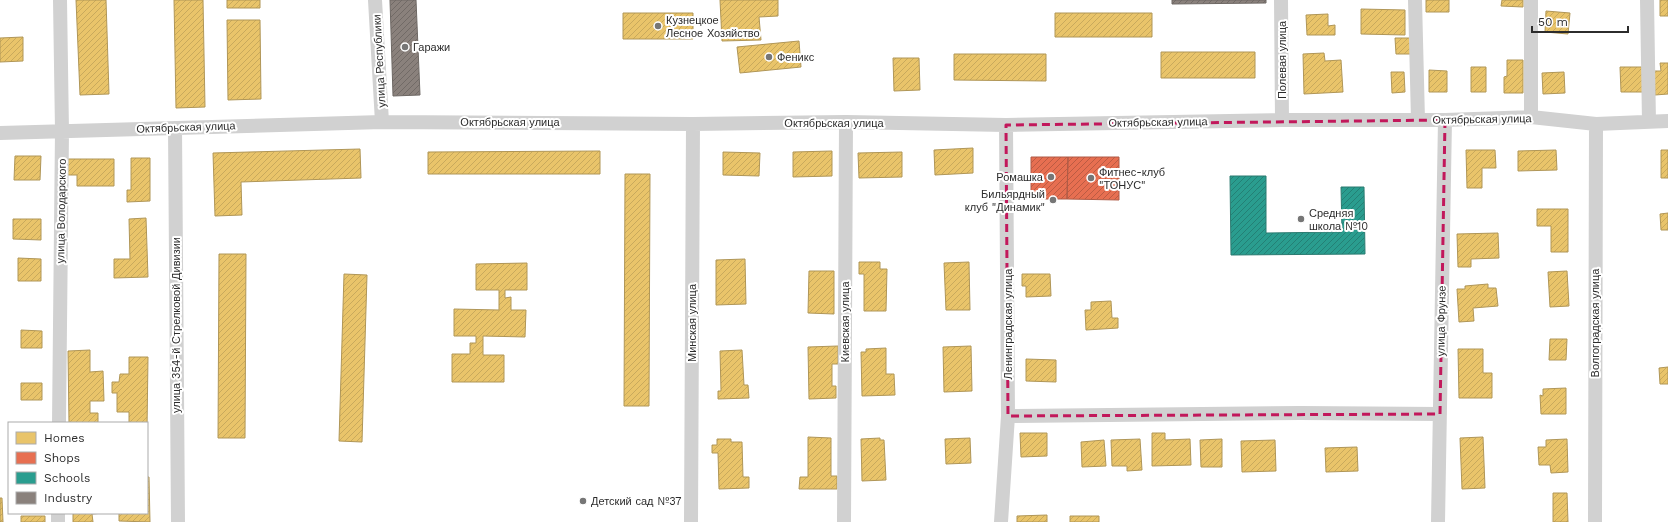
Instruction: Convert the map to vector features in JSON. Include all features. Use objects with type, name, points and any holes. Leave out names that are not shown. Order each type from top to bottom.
[{"type":"street","name":"улица Володарского","points":[[58,422],[62,131],[60,0]]},
{"type":"street","name":"улица Республики","points":[[375,0],[382,122]]},
{"type":"street","name":"Полевая улица","points":[[1281,0],[1282,120]]},
{"type":"street","points":[[1415,0],[1418,120]]},
{"type":"street","points":[[1531,0],[1531,117]]},
{"type":"street","points":[[1647,0],[1648,122]]},
{"type":"street","name":"Октябрьская улица","points":[[0,133],[382,122],[693,124],[846,122],[1006,125],[1282,120],[1445,120],[1531,117],[1596,124],[1668,121]]},
{"type":"street","name":"улица Фрунзе","points":[[1438,522],[1445,120]]},
{"type":"street","name":"Киевская улица","points":[[844,522],[846,122]]},
{"type":"street","name":"Минская улица","points":[[690,522],[693,124]]},
{"type":"street","name":"Волгоградская улица","points":[[1595,522],[1596,124]]},
{"type":"street","name":"Ленинградская улица","points":[[1001,522],[1008,416],[1006,125]]},
{"type":"street","name":"улица 354-й Стрелковой Дивизии","points":[[175,128],[178,522]]},
{"type":"street","points":[[1008,416],[1300,413],[1440,414]]},
{"type":"highlighted area","points":[[1445,120],[1440,414],[1008,416],[1006,125]]},
{"type":"building: Homes","points":[[76,0],[106,0],[109,94],[80,95]]},
{"type":"building: Homes","points":[[174,0],[203,0],[205,107],[176,108]]},
{"type":"building: Homes","points":[[227,0],[260,0],[260,8],[227,8]]},
{"type":"building: Homes","points":[[720,0],[778,0],[778,16],[759,17],[761,40],[722,41]]},
{"type":"building: Homes","points":[[1426,0],[1449,0],[1449,12],[1426,12]]},
{"type":"building: Homes","points":[[1502,0],[1523,0],[1523,7],[1501,6]]},
{"type":"building: Homes","points":[[1660,0],[1668,0],[1668,16],[1660,16]]},
{"type":"building: Homes","points":[[1361,9],[1405,10],[1405,35],[1361,34]]},
{"type":"building: Homes","points":[[1546,11],[1570,13],[1568,34],[1545,32]]},
{"type":"building: Homes","name":"Кузнецкое Лесное Хозяйство","points":[[623,13],[693,13],[693,39],[623,39]]},
{"type":"building: Homes","points":[[1055,13],[1152,13],[1152,37],[1055,37]]},
{"type":"building: Homes","points":[[1328,14],[1328,26],[1335,25],[1335,35],[1307,35],[1306,15]]},
{"type":"building: Homes","points":[[227,20],[260,20],[261,99],[228,100]]},
{"type":"building: Homes","points":[[23,37],[23,61],[0,62],[0,38]]},
{"type":"building: Homes","points":[[1395,38],[1412,38],[1412,54],[1396,54]]},
{"type":"building: Homes","name":"Феникс","points":[[799,41],[801,67],[740,73],[737,47]]},
{"type":"building: Homes","points":[[1161,52],[1255,52],[1255,78],[1161,78]]},
{"type":"building: Homes","points":[[1324,53],[1325,61],[1341,60],[1343,92],[1304,94],[1303,54]]},
{"type":"building: Homes","points":[[954,54],[1046,54],[1046,81],[954,80]]},
{"type":"building: Homes","points":[[893,58],[919,58],[920,90],[894,91]]},
{"type":"building: Homes","points":[[1507,60],[1523,60],[1523,93],[1504,93],[1504,77],[1507,76]]},
{"type":"building: Homes","points":[[1660,63],[1668,63],[1668,94],[1655,95],[1654,71],[1661,71]]},
{"type":"building: Homes","points":[[1471,67],[1486,67],[1486,92],[1471,92]]},
{"type":"building: Homes","points":[[1620,67],[1644,67],[1644,92],[1621,92]]},
{"type":"building: Homes","points":[[1429,70],[1447,71],[1447,92],[1429,92]]},
{"type":"building: Homes","points":[[1391,72],[1404,72],[1405,92],[1392,93]]},
{"type":"building: Homes","points":[[1564,72],[1565,93],[1543,94],[1542,73]]},
{"type":"building: Homes","points":[[973,148],[973,173],[935,175],[934,150]]},
{"type":"building: Homes","points":[[360,149],[361,178],[241,182],[242,215],[215,216],[213,153]]},
{"type":"building: Homes","points":[[1466,150],[1495,150],[1496,168],[1482,168],[1482,188],[1467,188]]},
{"type":"building: Homes","points":[[1556,150],[1557,170],[1518,171],[1518,151]]},
{"type":"building: Homes","points":[[1661,150],[1668,150],[1668,178],[1661,178]]},
{"type":"building: Homes","points":[[600,151],[600,174],[428,174],[428,152]]},
{"type":"building: Homes","points":[[832,151],[832,176],[793,177],[793,152]]},
{"type":"building: Homes","points":[[723,152],[760,153],[759,176],[723,175]]},
{"type":"building: Homes","points":[[902,152],[902,177],[859,178],[858,153]]},
{"type":"building: Homes","points":[[15,156],[41,156],[40,180],[14,180]]},
{"type":"building: Homes","points":[[131,158],[150,158],[150,201],[127,202],[127,190],[131,190]]},
{"type":"building: Homes","points":[[67,159],[114,159],[114,186],[77,186],[77,175],[67,175]]},
{"type":"building: Homes","points":[[625,174],[650,174],[649,406],[624,406]]},
{"type":"building: Homes","points":[[1537,209],[1568,209],[1568,252],[1551,252],[1551,226],[1537,226]]},
{"type":"building: Homes","points":[[1668,213],[1668,230],[1661,230],[1660,214]]},
{"type":"building: Homes","points":[[146,218],[148,277],[114,278],[114,259],[130,259],[129,219]]},
{"type":"building: Homes","points":[[13,219],[41,219],[41,240],[13,239]]},
{"type":"building: Homes","points":[[1498,233],[1499,258],[1471,259],[1471,267],[1458,267],[1457,234]]},
{"type":"building: Homes","points":[[219,254],[246,254],[245,438],[218,438]]},
{"type":"building: Homes","points":[[18,258],[41,259],[41,281],[18,281]]},
{"type":"building: Homes","points":[[745,259],[746,304],[716,305],[716,260]]},
{"type":"building: Homes","points":[[859,262],[880,262],[880,269],[887,269],[886,311],[864,311],[864,274],[859,274]]},
{"type":"building: Homes","points":[[969,262],[970,310],[946,310],[944,263]]},
{"type":"building: Homes","points":[[527,263],[527,290],[505,290],[505,298],[511,297],[511,310],[526,310],[525,337],[483,336],[483,355],[504,355],[504,382],[452,382],[452,354],[470,354],[470,343],[476,343],[476,336],[454,336],[454,309],[499,310],[499,290],[476,290],[476,264]]},
{"type":"building: Homes","points":[[809,271],[834,271],[834,314],[808,313]]},
{"type":"building: Homes","points":[[1567,271],[1569,306],[1550,307],[1548,272]]},
{"type":"building: Homes","points":[[344,274],[367,275],[362,442],[339,441]]},
{"type":"building: Homes","points":[[1022,274],[1050,274],[1051,296],[1026,297],[1026,286],[1022,286]]},
{"type":"building: Homes","points":[[1488,284],[1488,288],[1496,288],[1498,306],[1473,308],[1474,321],[1459,322],[1457,289],[1465,289],[1465,286]]},
{"type":"building: Homes","points":[[1111,301],[1112,318],[1118,318],[1118,328],[1086,330],[1085,310],[1091,310],[1091,302]]},
{"type":"building: Homes","points":[[21,330],[42,331],[42,348],[21,348]]},
{"type":"building: Homes","points":[[1550,339],[1567,339],[1566,360],[1549,360]]},
{"type":"building: Homes","points":[[838,346],[838,364],[832,364],[832,386],[836,386],[836,398],[809,399],[808,347]]},
{"type":"building: Homes","points":[[971,346],[972,391],[944,392],[943,347]]},
{"type":"building: Homes","points":[[886,348],[886,374],[894,374],[895,395],[862,396],[861,352],[866,352],[866,349]]},
{"type":"building: Homes","points":[[1458,349],[1483,349],[1483,373],[1492,373],[1492,398],[1459,398]]},
{"type":"building: Homes","points":[[90,350],[90,372],[103,371],[104,401],[90,401],[90,413],[98,413],[98,422],[69,422],[68,351]]},
{"type":"building: Homes","points":[[742,350],[744,385],[748,385],[749,398],[718,399],[718,391],[721,391],[720,351]]},
{"type":"building: Homes","points":[[129,357],[148,357],[147,422],[129,422],[129,412],[117,412],[117,393],[112,393],[112,382],[119,382],[120,374],[129,374]]},
{"type":"building: Homes","points":[[1026,359],[1056,360],[1056,382],[1026,381]]},
{"type":"building: Homes","points":[[1668,367],[1668,384],[1660,384],[1659,368]]},
{"type":"building: Homes","points":[[21,383],[42,383],[42,400],[21,400]]},
{"type":"building: Homes","points":[[1566,388],[1566,414],[1541,414],[1540,395],[1543,396],[1543,389]]},
{"type":"building: Homes","points":[[1020,433],[1047,433],[1047,456],[1021,457]]},
{"type":"building: Homes","points":[[1152,433],[1165,433],[1165,440],[1190,439],[1191,465],[1152,466]]},
{"type":"building: Homes","points":[[808,437],[831,438],[831,476],[837,476],[837,489],[799,489],[800,477],[808,477]]},
{"type":"building: Homes","points":[[1483,437],[1485,488],[1462,489],[1460,438]]},
{"type":"building: Homes","points":[[880,438],[880,440],[884,440],[886,480],[862,481],[861,439]]},
{"type":"building: Homes","points":[[970,438],[971,463],[946,464],[945,439]]},
{"type":"building: Homes","points":[[717,439],[731,439],[731,442],[742,442],[743,477],[749,477],[749,488],[719,489],[718,453],[712,453],[712,445],[717,445]]},
{"type":"building: Homes","points":[[1140,439],[1142,470],[1127,471],[1127,466],[1112,466],[1111,440]]},
{"type":"building: Homes","points":[[1222,439],[1222,467],[1201,467],[1200,440]]},
{"type":"building: Homes","points":[[1567,439],[1568,472],[1551,473],[1550,465],[1539,465],[1538,447],[1546,447],[1546,440]]},
{"type":"building: Homes","points":[[1104,440],[1106,466],[1082,467],[1081,442]]},
{"type":"building: Homes","points":[[1275,440],[1276,471],[1242,472],[1241,441]]},
{"type":"building: Homes","points":[[1357,447],[1358,471],[1326,472],[1325,448]]},
{"type":"building: Homes","points":[[149,477],[150,522],[119,521],[119,514],[148,514]]},
{"type":"building: Homes","points":[[1553,493],[1567,493],[1568,522],[1553,522]]},
{"type":"building: Homes","points":[[0,498],[2,498],[3,522],[0,522]]},
{"type":"building: Homes","points":[[73,514],[92,514],[93,522],[73,522]]},
{"type":"building: Homes","points":[[1047,515],[1047,522],[1017,522],[1017,516]]},
{"type":"building: Homes","points":[[21,516],[45,516],[45,522],[21,522]]},
{"type":"building: Homes","points":[[1070,516],[1099,516],[1099,522],[1070,522]]},
{"type":"building: Shops","points":[[1031,157],[1068,157],[1067,199],[1031,199]]},
{"type":"building: Shops","points":[[1068,157],[1119,157],[1119,200],[1067,199]]},
{"type":"building: Schools","points":[[1230,176],[1266,176],[1266,233],[1342,232],[1341,187],[1364,187],[1365,254],[1231,255]]},
{"type":"building: Industry","name":"Гаражи","points":[[390,0],[416,0],[420,95],[393,96]]},
{"type":"building: Industry","points":[[1172,0],[1266,0],[1266,3],[1172,4]]},
{"type":"place","name":"Кузнецкое Лесное Хозяйство","points":[[658,26]]},
{"type":"place","name":"Гаражи","points":[[405,47]]},
{"type":"place","name":"Феникс","points":[[769,57]]},
{"type":"place","name":"Ромашка","points":[[1051,177]]},
{"type":"place","name":"Фитнес-клуб \"ТОНУС\"","points":[[1091,178]]},
{"type":"place","name":"Бильярдный клуб \"Динамик\"","points":[[1053,200]]},
{"type":"place","name":"Средняя школа №10","points":[[1301,219]]},
{"type":"place","name":"Детский сад №37","points":[[583,501]]}]
